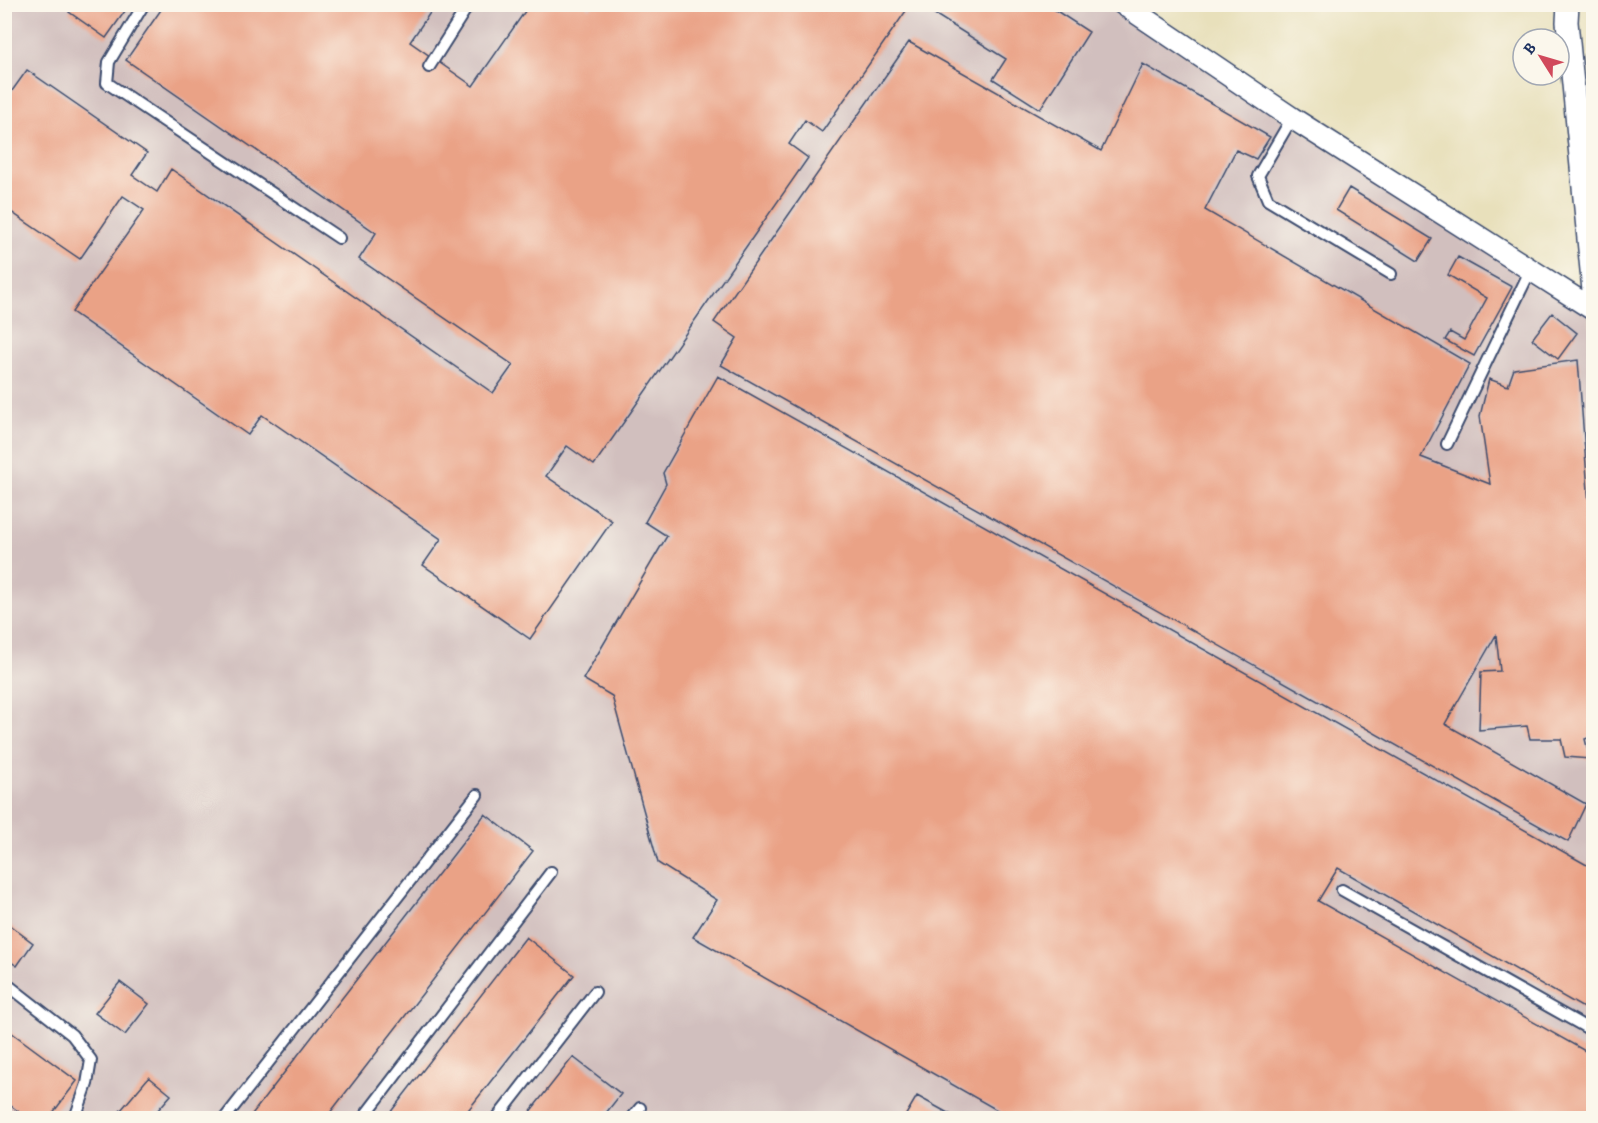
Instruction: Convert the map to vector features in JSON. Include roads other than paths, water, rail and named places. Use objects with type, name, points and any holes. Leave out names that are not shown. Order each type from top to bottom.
[{"type":"street","points":[[1123,4],[1292,118],[1593,310]]},
{"type":"street","points":[[1569,4],[1567,22],[1593,301]]},
{"type":"lane","points":[[144,4],[109,62],[107,83],[339,238]]},
{"type":"lane","points":[[429,67],[469,4]]},
{"type":"lane","points":[[1292,118],[1258,176],[1268,200],[1390,274]]},
{"type":"lane","points":[[1447,444],[1530,271]]},
{"type":"lane","points":[[225,1119],[477,795]]},
{"type":"lane","points":[[363,1119],[551,872]]},
{"type":"lane","points":[[1342,890],[1593,1032]]},
{"type":"lane","points":[[4,982],[72,1035],[91,1060],[87,1084],[75,1119]]},
{"type":"lane","points":[[497,1119],[594,992]]},
{"type":"lane","points":[[632,1119],[640,1107]]}]
